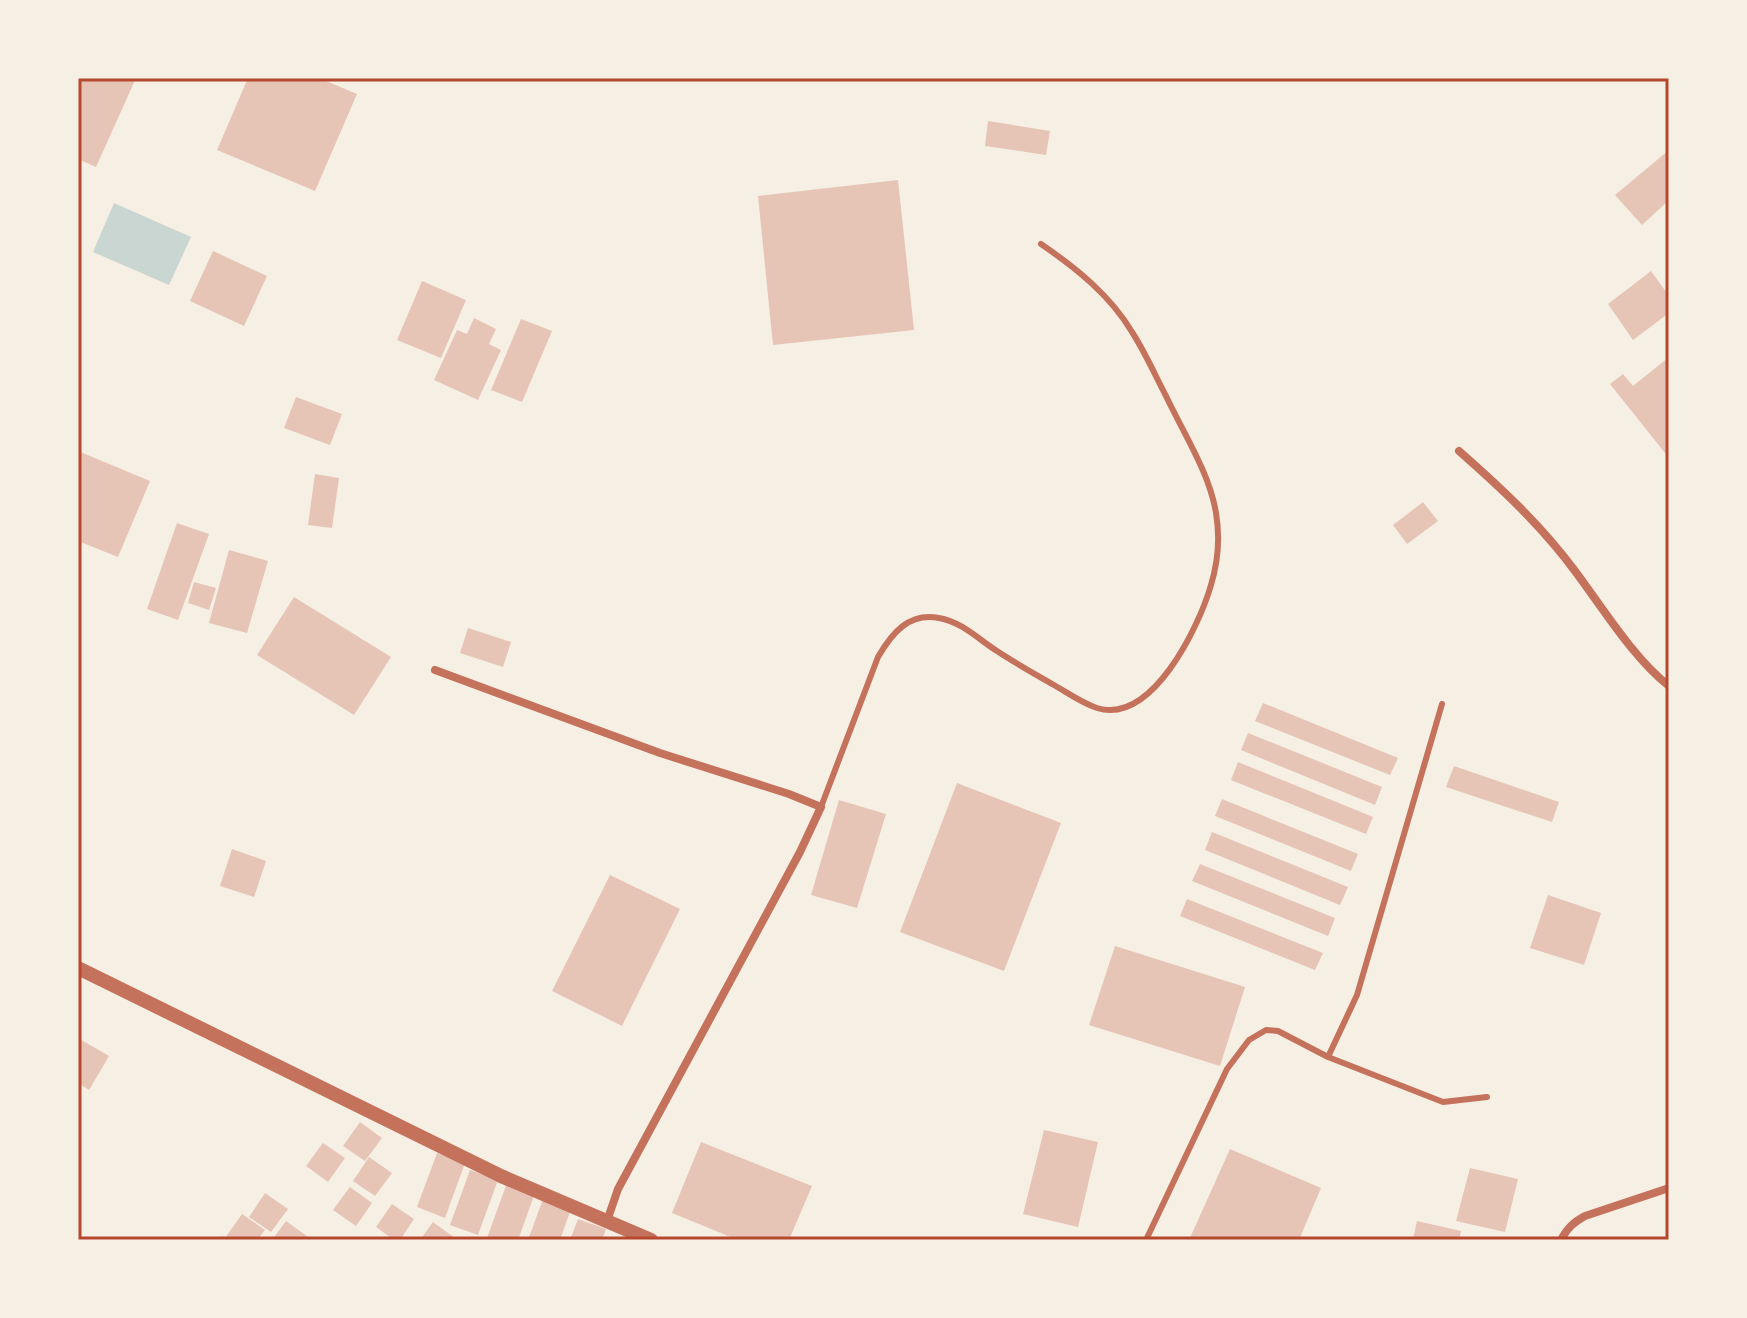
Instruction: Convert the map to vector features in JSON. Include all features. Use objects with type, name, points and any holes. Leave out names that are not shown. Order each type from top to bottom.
[{"type":"street","points":[[1459,451],[1541,528],[1642,659],[1669,686]]},
{"type":"street","points":[[435,670],[660,753],[821,807],[800,852],[618,1189],[607,1221]]},
{"type":"street","points":[[78,968],[501,1176],[651,1240]]},
{"type":"street","points":[[1561,1240],[1574,1222],[1585,1216],[1669,1188]]},
{"type":"lane","points":[[821,807],[878,657],[889,637],[914,619],[938,617],[959,624],[998,652],[1079,700],[1112,710],[1143,698],[1159,685],[1194,625],[1211,587],[1219,541],[1216,511],[1198,460],[1131,330],[1101,292],[1041,244]]},
{"type":"lane","points":[[1328,1057],[1357,995],[1442,704]]},
{"type":"lane","points":[[1146,1240],[1227,1069],[1257,1034],[1271,1029],[1278,1031],[1328,1057],[1443,1102],[1487,1097]]},
{"type":"shaded area","points":[[114,203],[191,237],[169,285],[93,252]]},
{"type":"building","points":[[78,78],[136,78],[96,167],[78,159]]},
{"type":"building","points":[[248,78],[319,78],[357,94],[315,191],[217,150]]},
{"type":"building","points":[[988,121],[1050,131],[1046,155],[985,146]]},
{"type":"building","points":[[1669,150],[1669,200],[1642,225],[1615,195]]},
{"type":"building","points":[[898,180],[914,330],[773,345],[758,196]]},
{"type":"building","points":[[213,251],[267,276],[244,326],[190,301]]},
{"type":"building","points":[[1651,271],[1669,296],[1669,313],[1633,340],[1608,304]]},
{"type":"building","points":[[422,281],[466,300],[441,358],[397,340]]},
{"type":"building","points":[[474,318],[496,329],[489,344],[501,350],[478,400],[434,380],[457,330],[467,334]]},
{"type":"building","points":[[521,319],[552,331],[522,402],[491,390]]},
{"type":"building","points":[[1669,357],[1669,458],[1610,384],[1623,374],[1633,386]]},
{"type":"building","points":[[296,397],[342,414],[330,445],[284,428]]},
{"type":"building","points":[[78,451],[150,481],[118,557],[78,541]]},
{"type":"building","points":[[315,474],[339,478],[332,528],[308,525]]},
{"type":"building","points":[[1423,502],[1438,521],[1407,544],[1393,525]]},
{"type":"building","points":[[177,523],[209,534],[178,620],[147,609]]},
{"type":"building","points":[[229,550],[268,561],[247,633],[209,623]]},
{"type":"building","points":[[194,582],[216,588],[209,610],[188,603]]},
{"type":"building","points":[[294,597],[391,657],[354,715],[257,655]]},
{"type":"building","points":[[468,628],[511,642],[503,667],[460,653]]},
{"type":"building","points":[[1263,703],[1398,758],[1390,775],[1255,721]]},
{"type":"building","points":[[1248,733],[1382,787],[1375,805],[1241,750]]},
{"type":"building","points":[[1238,762],[1373,817],[1366,834],[1231,780]]},
{"type":"building","points":[[1454,766],[1559,802],[1552,822],[1446,787]]},
{"type":"building","points":[[957,783],[1061,823],[1004,971],[900,932]]},
{"type":"building","points":[[1222,799],[1358,854],[1351,871],[1215,816]]},
{"type":"building","points":[[839,800],[886,814],[857,908],[811,895]]},
{"type":"building","points":[[1212,832],[1348,887],[1340,905],[1205,850]]},
{"type":"building","points":[[232,849],[266,861],[254,897],[220,886]]},
{"type":"building","points":[[1200,864],[1335,918],[1328,936],[1192,881]]},
{"type":"building","points":[[610,875],[680,909],[622,1026],[552,991]]},
{"type":"building","points":[[1548,895],[1601,913],[1584,965],[1530,948]]},
{"type":"building","points":[[1187,899],[1323,953],[1315,970],[1180,916]]},
{"type":"building","points":[[1115,946],[1245,987],[1220,1066],[1089,1025]]},
{"type":"building","points":[[78,1038],[109,1056],[89,1090],[78,1083]]},
{"type":"building","points":[[360,1122],[382,1138],[365,1161],[343,1146]]},
{"type":"building","points":[[1044,1130],[1098,1142],[1078,1227],[1023,1214]]},
{"type":"building","points":[[701,1142],[812,1186],[789,1240],[738,1240],[672,1213]]},
{"type":"building","points":[[323,1143],[345,1158],[328,1182],[306,1166]]},
{"type":"building","points":[[1230,1149],[1321,1188],[1299,1240],[1189,1240]]},
{"type":"building","points":[[437,1153],[465,1163],[445,1218],[417,1207]]},
{"type":"building","points":[[369,1157],[392,1173],[375,1196],[353,1181]]},
{"type":"building","points":[[1470,1168],[1518,1179],[1505,1232],[1456,1221]]},
{"type":"building","points":[[470,1170],[498,1180],[478,1235],[450,1225]]},
{"type":"building","points":[[507,1183],[535,1193],[518,1240],[492,1240],[487,1238]]},
{"type":"building","points":[[350,1187],[372,1203],[356,1226],[333,1210]]},
{"type":"building","points":[[265,1193],[288,1209],[271,1232],[249,1217]]},
{"type":"building","points":[[543,1199],[571,1209],[560,1240],[528,1240]]},
{"type":"building","points":[[392,1204],[414,1219],[400,1240],[394,1240],[376,1227]]},
{"type":"building","points":[[242,1214],[265,1230],[257,1240],[219,1240],[222,1236],[225,1238]]},
{"type":"building","points":[[578,1219],[606,1229],[602,1240],[570,1240]]},
{"type":"building","points":[[286,1221],[308,1237],[306,1240],[272,1240]]},
{"type":"building","points":[[1417,1221],[1461,1231],[1459,1240],[1413,1239]]},
{"type":"building","points":[[433,1222],[455,1238],[420,1240]]}]
